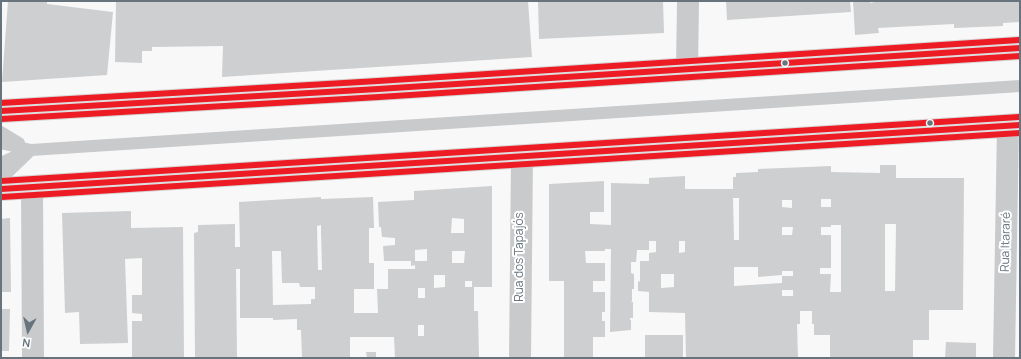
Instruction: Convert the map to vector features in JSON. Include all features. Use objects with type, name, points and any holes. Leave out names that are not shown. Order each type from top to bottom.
[{"type":"main road","points":[[1,110],[378,89],[1020,48]]},
{"type":"main road","points":[[1,189],[1014,126]]},
{"type":"street","points":[[687,69],[688,1]]},
{"type":"street","name":"Rua Itararé","points":[[1004,358],[1014,126]]},
{"type":"street","name":"Rua dos Tapajós","points":[[520,358],[522,157]]},
{"type":"street","points":[[32,188],[34,284],[33,358]]},
{"type":"lane","points":[[1,143],[31,150],[1020,86]]},
{"type":"lane","points":[[1,132],[31,150]]},
{"type":"lane","points":[[1,163],[31,150]]},
{"type":"lane","points":[[1,179],[31,150]]},
{"type":"building","points":[[8,1],[47,1],[47,4],[113,12],[107,75],[2,82]]},
{"type":"building","points":[[116,1],[528,1],[532,57],[222,77],[223,46],[152,47],[152,51],[142,51],[142,63],[115,62]]},
{"type":"building","points":[[538,1],[663,1],[664,33],[539,39]]},
{"type":"building","points":[[726,1],[850,1],[851,12],[727,20]]},
{"type":"building","points":[[853,1],[870,1],[870,3],[875,1],[1020,1],[1020,22],[1003,23],[1003,26],[954,28],[954,24],[878,28],[879,33],[855,35]]},
{"type":"building","points":[[880,165],[896,165],[896,178],[964,178],[963,310],[929,310],[929,340],[913,340],[913,358],[830,358],[830,335],[814,335],[812,311],[800,311],[800,324],[797,324],[798,358],[686,358],[685,313],[649,312],[649,292],[638,291],[638,282],[640,281],[640,261],[649,261],[649,253],[656,252],[656,241],[649,241],[649,250],[637,250],[636,262],[631,262],[631,273],[634,274],[634,289],[632,289],[631,302],[633,302],[633,318],[630,318],[631,330],[610,332],[611,249],[605,249],[605,251],[585,251],[586,263],[605,263],[605,281],[593,281],[593,292],[605,292],[605,312],[602,312],[602,321],[605,321],[605,337],[593,337],[593,358],[564,358],[564,281],[549,281],[549,184],[604,181],[604,212],[590,212],[590,224],[611,225],[611,183],[649,184],[649,178],[685,176],[685,189],[733,189],[733,177],[736,177],[736,173],[758,172],[758,169],[831,166],[831,172],[880,173]],"holes":[[[733,198],[739,198],[739,240],[734,240]],[[821,199],[831,199],[831,207],[821,207]],[[782,200],[792,200],[792,208],[782,207]],[[885,224],[896,224],[895,291],[885,291]],[[841,225],[841,292],[830,292],[831,274],[820,274],[820,268],[831,268],[831,235],[821,235],[821,227]],[[782,227],[793,227],[792,235],[782,235]],[[679,241],[685,241],[685,252],[679,253]],[[734,267],[758,267],[758,277],[782,275],[782,271],[793,271],[793,276],[782,276],[782,283],[734,286]],[[661,274],[674,274],[674,287],[661,288]],[[782,290],[793,290],[793,296],[782,296]]]},
{"type":"building","points":[[492,186],[492,287],[474,287],[474,311],[478,311],[479,358],[395,358],[394,337],[350,337],[350,358],[302,358],[301,330],[297,330],[297,319],[273,320],[273,318],[240,318],[240,269],[236,269],[237,358],[195,358],[194,233],[198,232],[198,225],[235,224],[235,247],[240,247],[239,202],[321,197],[321,199],[373,197],[374,228],[369,228],[369,263],[374,263],[374,289],[354,289],[354,313],[378,313],[377,289],[388,289],[388,269],[415,269],[415,265],[411,266],[411,261],[384,261],[383,246],[395,245],[395,238],[382,237],[381,227],[379,227],[378,202],[414,200],[414,191]],"holes":[[[452,218],[464,219],[464,233],[451,233]],[[321,225],[322,270],[318,270],[317,226]],[[427,249],[427,261],[415,261],[415,250]],[[272,251],[281,251],[282,283],[299,283],[300,287],[315,287],[315,299],[311,299],[311,304],[273,305]],[[452,251],[465,251],[464,263],[452,263]],[[434,275],[445,275],[445,287],[434,288]],[[465,281],[472,281],[472,287],[465,287]],[[418,288],[425,288],[425,298],[418,298]],[[418,325],[424,325],[424,336],[418,336]]]},
{"type":"building","points":[[131,211],[131,228],[183,227],[184,358],[132,358],[132,321],[142,321],[142,314],[132,313],[132,295],[142,295],[142,258],[125,259],[128,343],[80,344],[79,312],[65,313],[62,213]]},
{"type":"building","points":[[10,218],[11,292],[1,292],[1,219]]},
{"type":"building","points":[[1,309],[10,309],[9,351],[1,351]]},
{"type":"building","points":[[645,335],[683,335],[683,358],[645,358]]},
{"type":"building","points":[[946,342],[976,343],[976,358],[945,358]]},
{"type":"building","points":[[366,352],[376,352],[376,358],[367,358]]},
{"type":"transit line","points":[[1,103],[378,81],[1019,40]]},
{"type":"transit line","points":[[1,111],[378,89],[1020,48]]},
{"type":"transit line","points":[[1,119],[379,97],[1020,56]]},
{"type":"transit line","points":[[1,181],[1019,117]]},
{"type":"transit line","points":[[1,189],[1020,125]]},
{"type":"transit line","points":[[2,197],[1020,133]]}]
